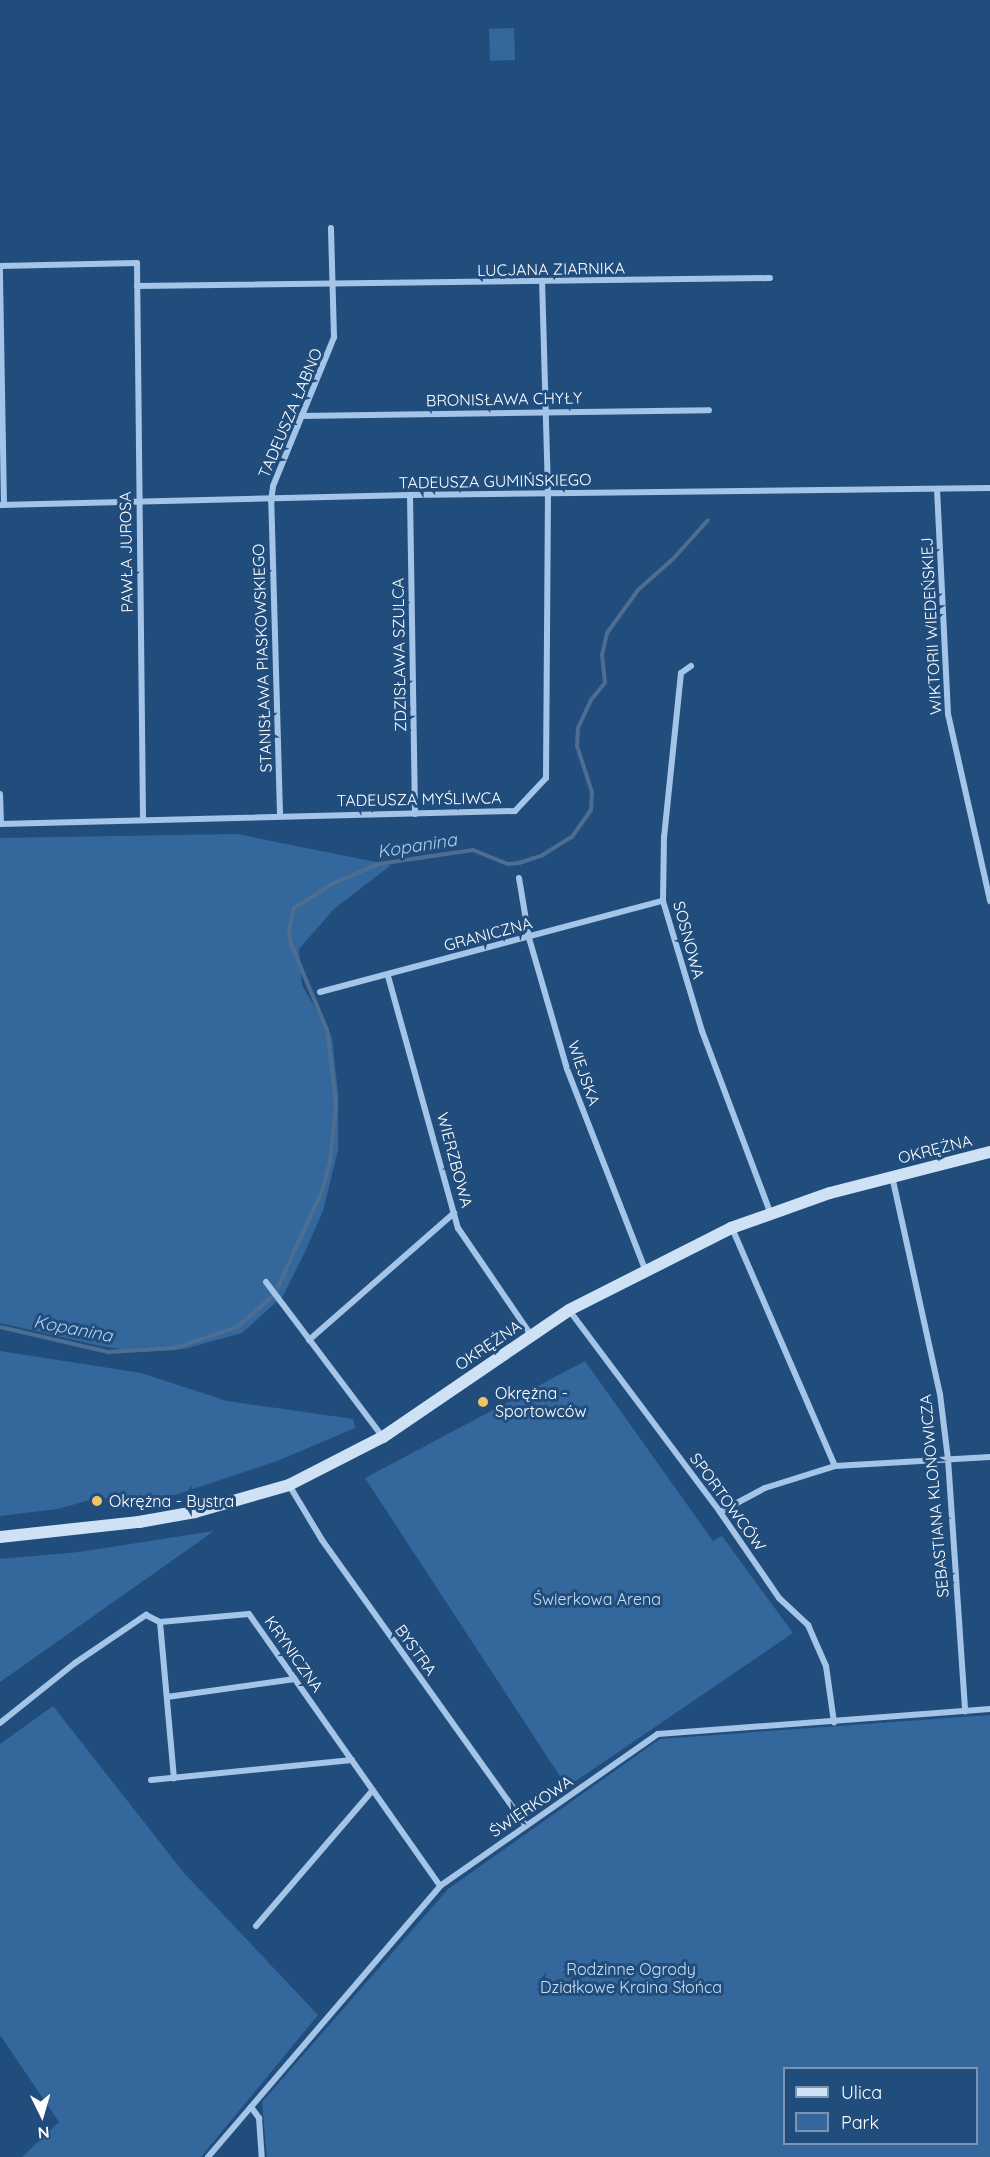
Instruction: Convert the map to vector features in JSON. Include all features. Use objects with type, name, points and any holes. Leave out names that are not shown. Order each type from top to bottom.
[{"type":"street","name":"TADEUSZA ŁABNO","points":[[271,501],[273,486],[300,416],[330,354],[334,337],[332,228]]},
{"type":"street","name":"PAWŁA JUROSA","points":[[2,505],[0,267],[137,263],[143,817]]},
{"type":"street","name":"LUCJANA ZIARNIKA","points":[[137,286],[542,283],[770,278]]},
{"type":"street","name":"TADEUSZA MYŚLIWCA","points":[[0,824],[143,817],[415,814],[515,810],[546,778],[548,493],[542,283]]},
{"type":"street","name":"BRONISŁAWA CHYŁY","points":[[300,416],[709,410]]},
{"type":"street","name":"TADEUSZA GUMIŃSKIEGO","points":[[2,505],[271,501],[410,495],[990,488]]},
{"type":"street","name":"WIKTORII WIEDEŃSKIEJ","points":[[938,489],[948,714],[990,901]]},
{"type":"street","name":"ZDZISŁAWA SZULCA","points":[[410,495],[415,814]]},
{"type":"street","name":"STANISŁAWA PIASKOWSKIEGO","points":[[271,501],[280,814]]},
{"type":"street","name":"SOSNOWA","points":[[691,666],[681,673],[664,837],[663,901],[702,1031],[770,1212]]},
{"type":"street","points":[[0,794],[0,824]]},
{"type":"street","name":"WIEJSKA","points":[[519,878],[529,938],[567,1069],[645,1269]]},
{"type":"street","name":"GRANICZNA","points":[[320,992],[388,976],[663,901]]},
{"type":"street","name":"WIERZBOWA","points":[[388,976],[454,1213],[476,1258],[531,1335]]},
{"type":"street","name":"OKRĘŻNA","points":[[0,1537],[139,1522],[195,1512],[289,1485],[383,1437],[569,1310],[645,1269],[731,1228],[770,1212],[892,1176],[990,1152]]},
{"type":"street","name":"SEBASTIANA KLONOWICZA","points":[[892,1176],[927,1325],[948,1459],[964,1711]]},
{"type":"street","points":[[309,1340],[454,1213]]},
{"type":"street","points":[[731,1228],[835,1466]]},
{"type":"street","points":[[266,1282],[383,1437]]},
{"type":"street","name":"SPORTOWCÓW","points":[[569,1310],[720,1512],[779,1598],[808,1625],[818,1642],[826,1666],[834,1722]]},
{"type":"street","points":[[720,1512],[765,1488],[835,1466],[990,1457]]},
{"type":"street","name":"BYSTRA","points":[[289,1485],[322,1540],[526,1826]]},
{"type":"street","name":"KRYNICZNA","points":[[0,1723],[75,1663],[146,1615],[160,1622],[249,1614],[440,1886]]},
{"type":"street","points":[[160,1622],[174,1778]]},
{"type":"street","points":[[167,1697],[295,1679]]},
{"type":"street","name":"ŚWIERKOWA","points":[[208,2157],[440,1886],[658,1734],[990,1709]]},
{"type":"street","points":[[152,1780],[352,1760]]},
{"type":"street","points":[[256,1926],[373,1790]]},
{"type":"street","points":[[251,2107],[259,2118],[262,2157]]},
{"type":"green space","points":[[514,28],[515,60],[490,61],[489,29]]},
{"type":"green space","points":[[237,834],[391,865],[334,909],[299,949],[302,985],[332,1037],[338,1093],[338,1150],[323,1211],[304,1254],[283,1296],[242,1333],[184,1349],[140,1352],[101,1346],[0,1323],[0,838]]},
{"type":"green space","points":[[0,1351],[141,1373],[227,1401],[353,1419],[355,1428],[277,1461],[175,1495],[93,1499],[58,1509],[0,1516]]},
{"type":"green space","name":"Świerkowa Arena","points":[[585,1361],[713,1541],[722,1536],[793,1633],[567,1787],[365,1478]]},
{"type":"green space","points":[[214,1531],[0,1682],[0,1559],[79,1552]]},
{"type":"green space","points":[[53,1706],[184,1873],[318,2015],[201,2157],[22,2157],[59,2122],[0,2035],[0,1744]]},
{"type":"green space","name":"Rodzinne Ogrody Działkowe Kraina Słońca","points":[[990,1715],[990,2157],[267,2157],[262,2102],[448,1889],[660,1739]]},
{"type":"waterway","name":"Kopanina","points":[[278,1287],[322,1191],[330,1162],[336,1104],[327,1030],[291,944],[289,930],[294,908],[332,884],[378,864],[473,850],[507,864],[519,863],[541,856],[572,837],[591,810],[592,792],[577,746],[578,728],[591,700],[605,683],[602,655],[607,633],[638,590],[673,559],[708,520]]},
{"type":"waterway","name":"Kopanina","points":[[0,1327],[108,1352],[175,1348],[237,1327],[271,1298]]},
{"type":"place","name":"Okrężna - Sportowców","points":[[483,1402]]},
{"type":"place","name":"Okrężna - Bystra","points":[[97,1501]]}]
